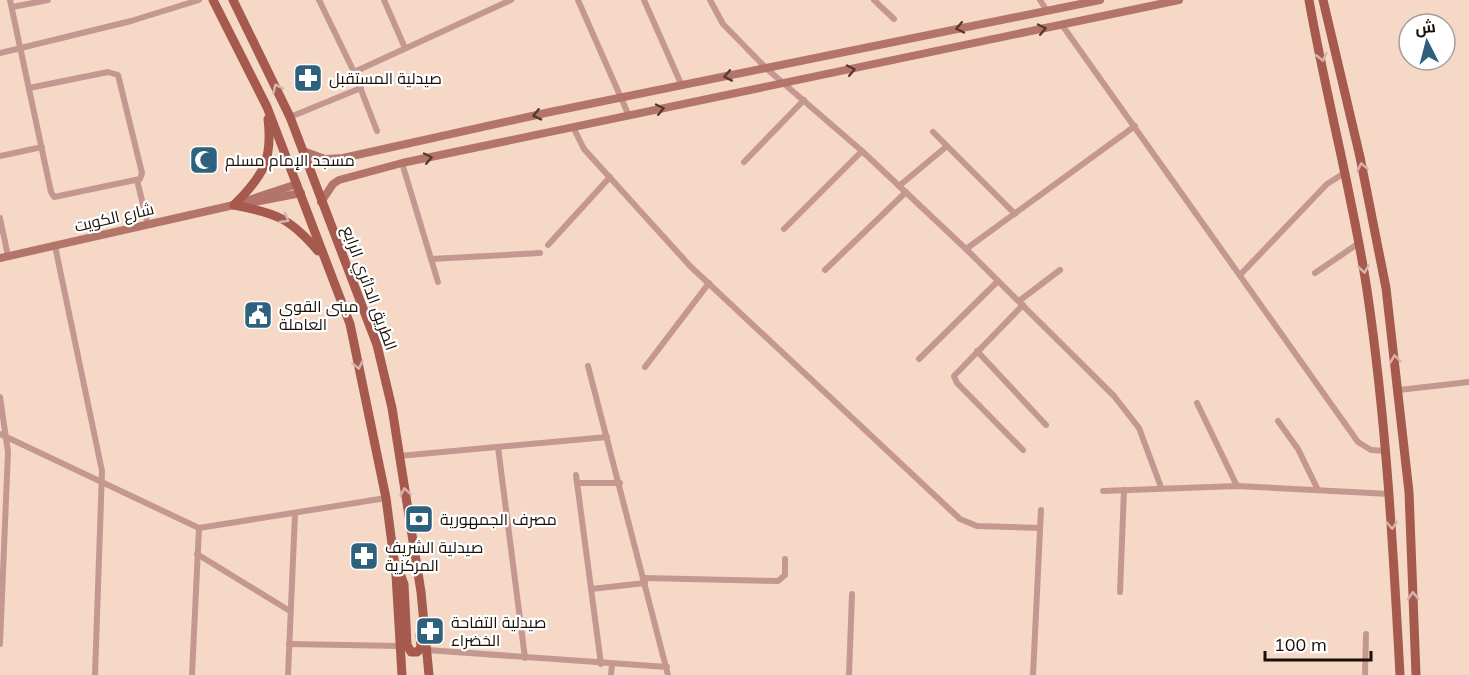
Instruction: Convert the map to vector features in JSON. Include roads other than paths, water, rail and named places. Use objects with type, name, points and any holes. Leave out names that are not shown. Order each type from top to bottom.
[{"type":"main road","name":"الطريق الدائري الرابع","points":[[213,0],[267,107],[299,188],[322,256],[350,324],[386,498],[394,558],[402,675]]},
{"type":"main road","name":"الطريق الدائري الرابع","points":[[233,0],[290,117],[374,337],[392,408],[421,597],[429,675]]},
{"type":"main road","points":[[303,151],[325,159],[343,158],[1100,0]]},
{"type":"main road","points":[[321,202],[333,184],[339,180],[402,163],[1179,0]]},
{"type":"main road","points":[[1323,0],[1380,250],[1399,390],[1409,492],[1416,675]]},
{"type":"main road","points":[[1308,3],[1346,172],[1359,243],[1391,494],[1400,675]]},
{"type":"main road","points":[[267,107],[270,141],[268,160],[260,176],[234,205],[284,218],[297,227],[322,256]]},
{"type":"main road","name":"شارع الكويت","points":[[4,257],[299,188]]},
{"type":"main road","points":[[394,558],[404,584],[408,648],[414,653],[421,648],[417,608],[421,597]]},
{"type":"street","points":[[29,88],[108,72],[118,75],[142,173],[137,180],[54,196],[42,147],[20,48],[11,4],[48,0]]},
{"type":"street","points":[[0,52],[131,21],[199,0]]},
{"type":"street","points":[[319,0],[354,72],[377,131]]},
{"type":"street","points":[[384,0],[405,48]]},
{"type":"street","points":[[354,72],[512,0]]},
{"type":"street","points":[[644,0],[682,86]]},
{"type":"street","points":[[710,0],[723,24],[766,69],[862,151],[966,249],[1131,417],[1144,442],[1161,488]]},
{"type":"street","points":[[874,0],[894,19]]},
{"type":"street","points":[[1040,0],[1047,10]]},
{"type":"street","points":[[580,1],[629,116]]},
{"type":"street","points":[[1062,25],[1358,442],[1371,450],[1386,451]]},
{"type":"street","points":[[290,117],[361,88]]},
{"type":"street","points":[[744,162],[804,100]]},
{"type":"street","points":[[966,249],[1134,126]]},
{"type":"street","points":[[573,127],[584,148],[709,283],[960,519],[977,526],[1040,528]]},
{"type":"street","points":[[933,132],[1015,214]]},
{"type":"street","points":[[899,186],[947,146]]},
{"type":"street","points":[[0,156],[42,147]]},
{"type":"street","points":[[784,229],[862,151]]},
{"type":"street","points":[[402,163],[438,282]]},
{"type":"street","points":[[1240,275],[1327,184],[1346,172]]},
{"type":"street","points":[[548,245],[610,177]]},
{"type":"street","points":[[137,180],[148,225]]},
{"type":"street","points":[[825,270],[906,192]]},
{"type":"street","points":[[0,218],[4,257]]},
{"type":"street","points":[[1316,273],[1359,243]]},
{"type":"street","points":[[55,246],[103,483],[95,675]]},
{"type":"street","points":[[431,259],[540,253]]},
{"type":"street","points":[[1023,450],[955,380],[955,373],[1021,303],[1060,270]]},
{"type":"street","points":[[919,359],[998,281]]},
{"type":"street","points":[[645,366],[709,283]]},
{"type":"street","points":[[977,351],[1046,425]]},
{"type":"street","points":[[588,366],[668,675]]},
{"type":"street","points":[[1399,390],[1469,382]]},
{"type":"street","points":[[0,397],[7,438],[0,644]]},
{"type":"street","points":[[1197,403],[1236,486]]},
{"type":"street","points":[[1278,421],[1298,449],[1318,490]]},
{"type":"street","points":[[0,434],[199,528],[386,498]]},
{"type":"street","points":[[399,456],[608,437]]},
{"type":"street","points":[[498,447],[525,658]]},
{"type":"street","points":[[576,475],[601,664]]},
{"type":"street","points":[[577,483],[620,483]]},
{"type":"street","points":[[1103,491],[1236,486],[1391,494]]},
{"type":"street","points":[[1120,592],[1124,490]]},
{"type":"street","points":[[1034,675],[1041,510]]},
{"type":"street","points":[[288,675],[295,514]]},
{"type":"street","points":[[192,675],[199,528]]},
{"type":"street","points":[[197,554],[290,611]]},
{"type":"street","points":[[591,589],[645,580],[778,581],[785,575],[785,560]]},
{"type":"street","points":[[849,675],[852,594]]},
{"type":"street","points":[[1365,675],[1366,634]]},
{"type":"street","points":[[289,644],[400,646]]},
{"type":"street","points":[[428,650],[667,667]]},
{"type":"street","points":[[611,675],[612,664]]},
{"type":"place","name":"صيدلية المستقبل","points":[[308,78]]},
{"type":"place","name":"مسجد الإمام مسلم","points":[[204,160]]},
{"type":"place","name":"مبنى القوى العاملة","points":[[258,315]]},
{"type":"place","name":"مصرف الجمهورية","points":[[419,519]]},
{"type":"place","name":"صيدلية الشريف المركزية","points":[[364,556]]},
{"type":"place","name":"صيدلية التفاحة الخضراء","points":[[430,631]]}]
